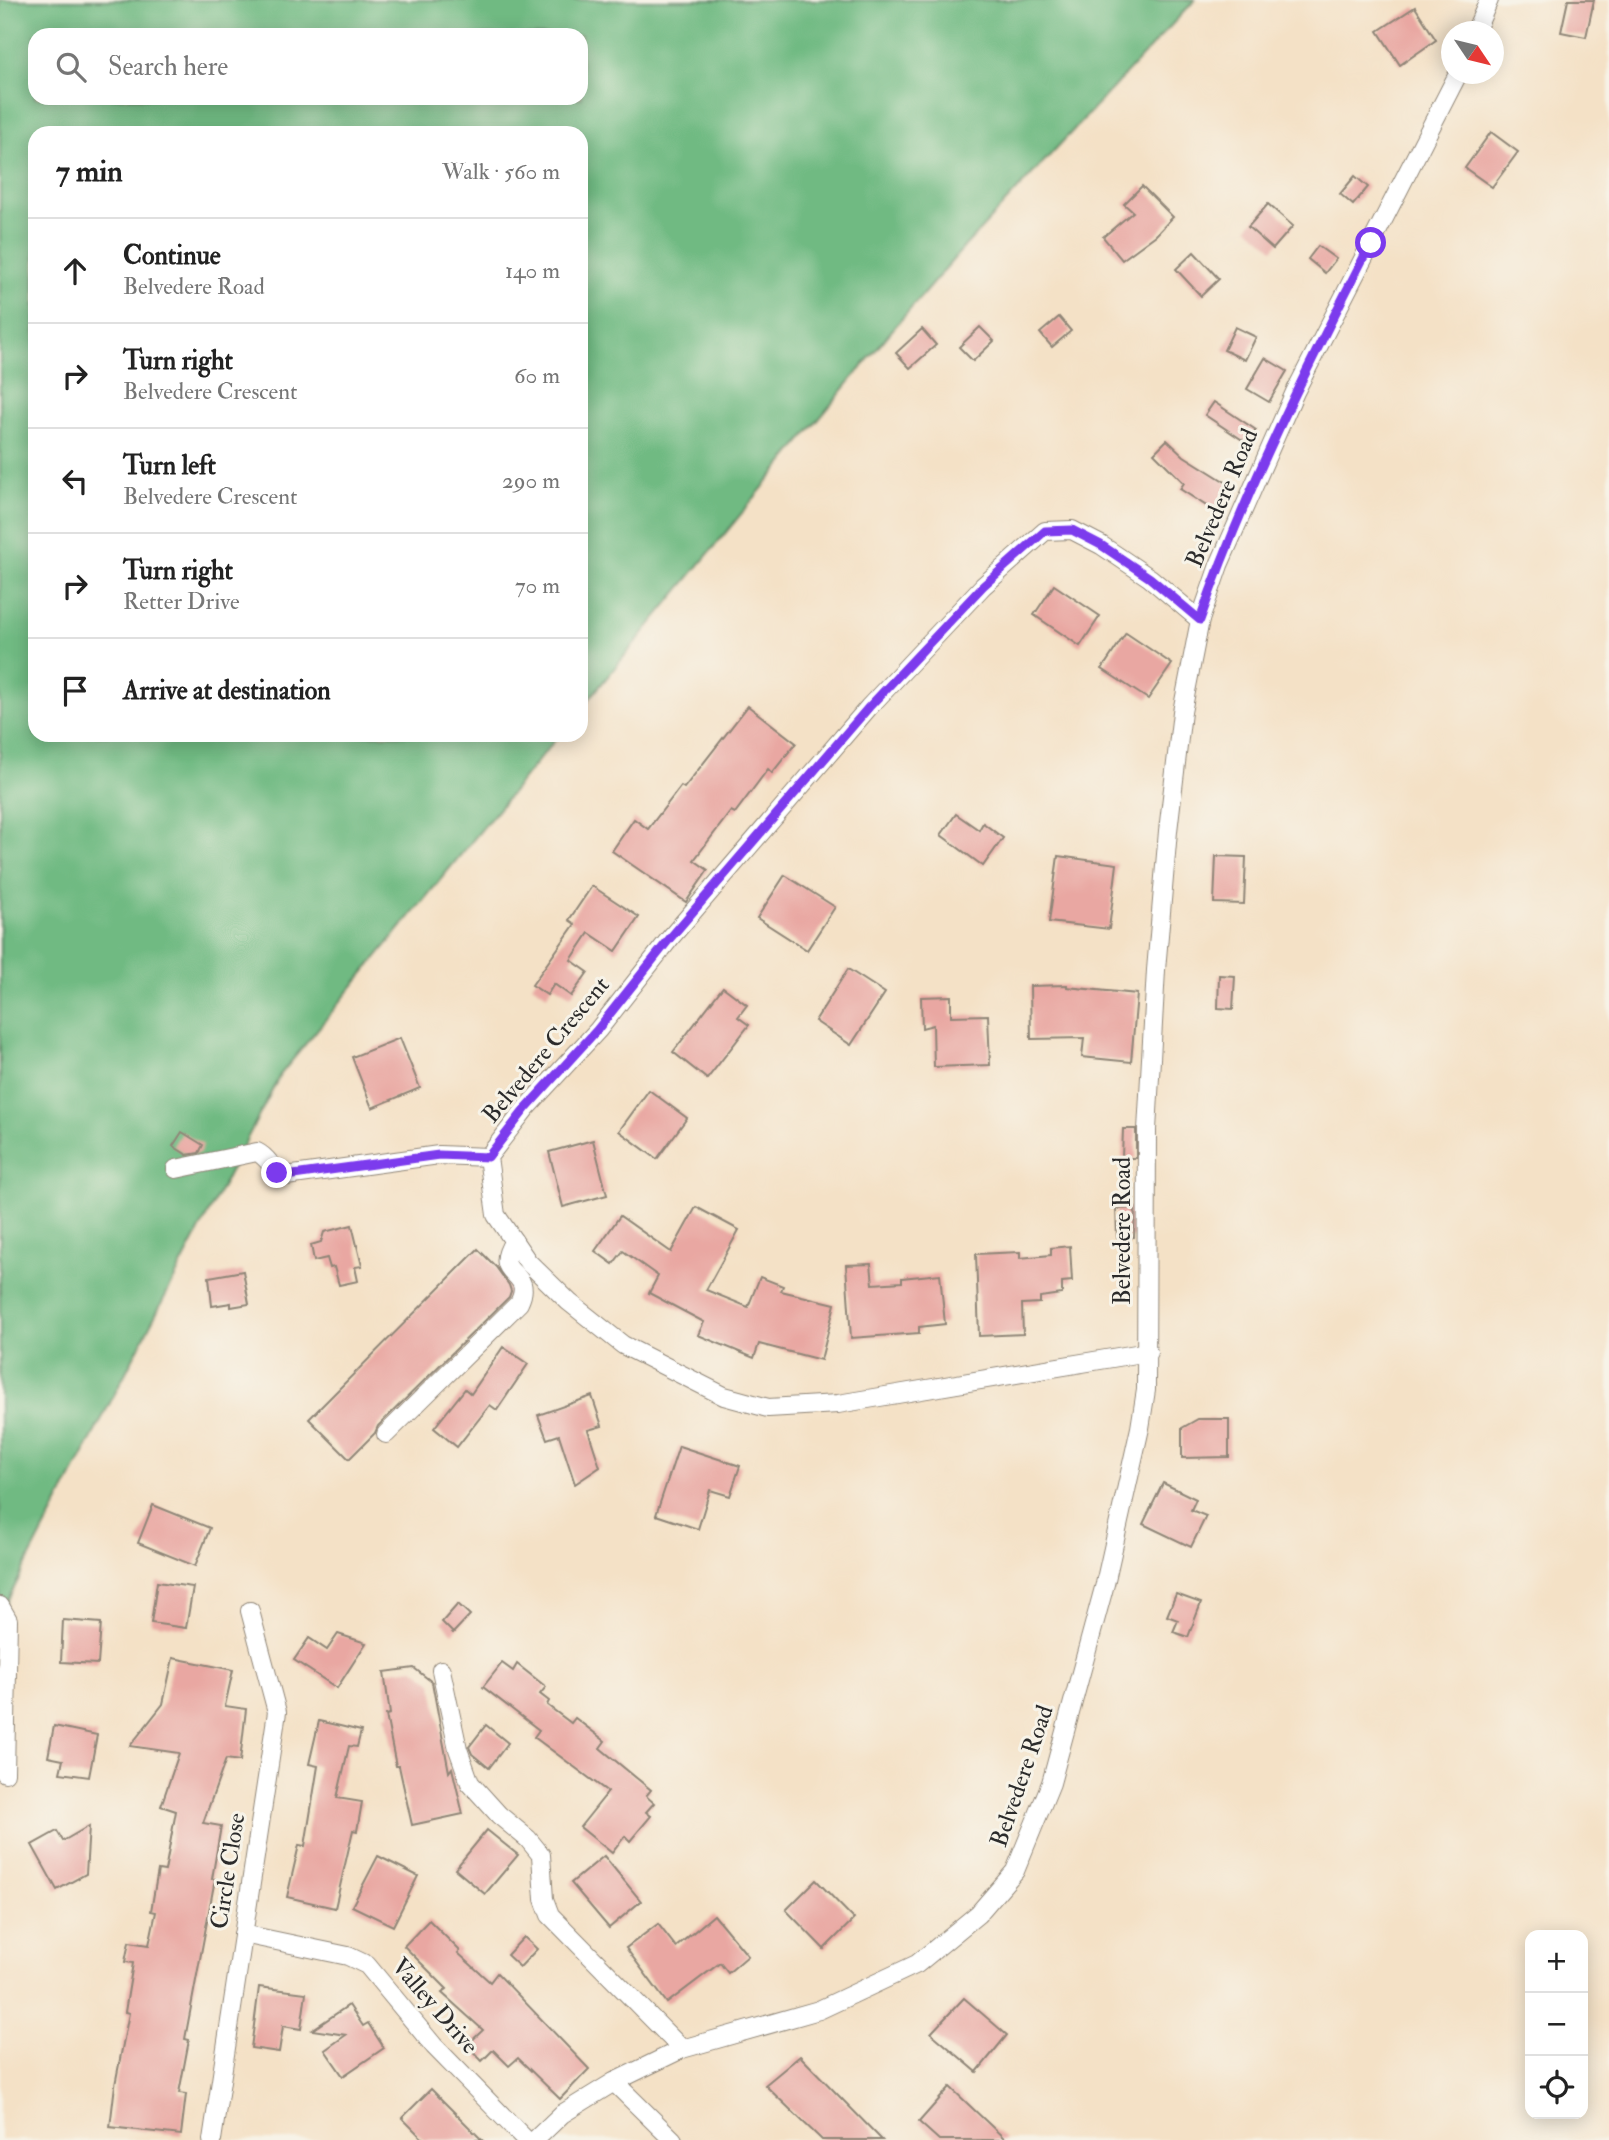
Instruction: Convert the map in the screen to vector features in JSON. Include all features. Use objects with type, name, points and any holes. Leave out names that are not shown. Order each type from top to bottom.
[{"type":"street","points":[[1480,21],[1489,0]]},
{"type":"street","name":"Belvedere Road","points":[[535,2140],[562,2114],[614,2082],[682,2049],[820,2010],[917,1964],[978,1914],[1015,1871],[1051,1783],[1105,1584],[1146,1390],[1147,1130],[1156,970],[1182,712],[1200,620],[1219,565],[1295,392],[1454,84]]},
{"type":"street","name":"Belvedere Crescent","points":[[1148,1352],[838,1404],[768,1408],[724,1396],[623,1345],[569,1302],[528,1262],[496,1215],[488,1157],[526,1108],[597,1030],[671,937],[869,707],[983,586],[1045,531],[1072,530],[1101,545],[1150,578],[1200,620]]},
{"type":"street","points":[[176,1169],[257,1152],[264,1155],[277,1173],[286,1176],[439,1155],[488,1157]]},
{"type":"street","points":[[386,1434],[519,1303],[524,1293],[523,1284],[506,1263],[506,1254],[514,1241]]},
{"type":"street","points":[[0,1606],[8,1620],[5,1773]]},
{"type":"street","name":"Circle Close","points":[[212,2140],[277,1712],[250,1611]]},
{"type":"street","points":[[441,1670],[458,1749],[470,1783],[541,1855],[544,1899],[550,1915],[682,2049]]},
{"type":"street","name":"Valley Drive","points":[[243,1934],[348,1956],[367,1965],[434,2046],[526,2140]]},
{"type":"street","points":[[614,2082],[673,2140]]},
{"type":"green space","points":[[0,0],[1195,0],[965,246],[893,329],[588,700],[588,126],[28,126],[28,742],[553,742],[280,1075],[0,1615]]},
{"type":"building","points":[[1568,0],[1594,0],[1586,37],[1561,32]]},
{"type":"building","points":[[1415,7],[1436,40],[1400,65],[1378,31]]},
{"type":"building","points":[[1491,132],[1518,152],[1492,187],[1465,168]]},
{"type":"building","points":[[1355,176],[1368,187],[1353,205],[1340,194]]},
{"type":"building","points":[[1142,186],[1173,217],[1156,235],[1122,260],[1103,237],[1133,212],[1124,204]]},
{"type":"building","points":[[1268,204],[1293,226],[1273,249],[1248,227]]},
{"type":"building","points":[[1318,246],[1336,259],[1325,273],[1308,259]]},
{"type":"building","points":[[1194,252],[1219,279],[1201,296],[1176,269]]},
{"type":"building","points":[[1059,317],[1071,331],[1052,347],[1040,333]]},
{"type":"building","points":[[980,327],[994,341],[973,361],[959,347]]},
{"type":"building","points":[[1235,327],[1256,337],[1245,360],[1224,350]]},
{"type":"building","points":[[922,329],[936,345],[910,368],[896,353]]},
{"type":"building","points":[[1265,358],[1287,371],[1269,402],[1247,389]]},
{"type":"building","points":[[1214,402],[1256,430],[1247,443],[1205,415]]},
{"type":"building","points":[[1167,440],[1184,456],[1235,488],[1219,514],[1180,489],[1184,483],[1154,453]]},
{"type":"building","points":[[1054,585],[1100,616],[1080,646],[1034,615]]},
{"type":"building","points":[[1126,633],[1172,664],[1148,699],[1102,669]]},
{"type":"building","points":[[748,706],[796,743],[772,773],[768,769],[735,813],[731,811],[694,860],[708,870],[686,902],[612,851],[634,819],[648,829]]},
{"type":"building","points":[[956,814],[979,830],[983,823],[1003,838],[983,866],[941,835]]},
{"type":"building","points":[[1058,856],[1117,864],[1109,929],[1049,922]]},
{"type":"building","points":[[1216,856],[1246,857],[1244,904],[1214,903]]},
{"type":"building","points":[[785,875],[835,907],[807,950],[757,918]]},
{"type":"building","points":[[592,886],[639,917],[616,951],[589,933],[571,960],[588,972],[571,996],[554,984],[547,995],[532,985],[575,924],[569,920]]},
{"type":"building","points":[[848,969],[885,993],[851,1045],[815,1021]]},
{"type":"building","points":[[1219,975],[1235,976],[1233,1009],[1218,1008]]},
{"type":"building","points":[[1067,985],[1137,994],[1131,1062],[1082,1057],[1084,1038],[1031,1039],[1030,986]]},
{"type":"building","points":[[723,987],[747,1005],[738,1017],[749,1025],[707,1079],[673,1052]]},
{"type":"building","points":[[951,996],[951,1016],[988,1015],[990,1065],[934,1067],[933,1025],[922,1028],[921,997]]},
{"type":"building","points":[[400,1038],[420,1088],[372,1108],[352,1057]]},
{"type":"building","points":[[649,1090],[687,1118],[657,1159],[619,1131]]},
{"type":"building","points":[[1123,1129],[1136,1129],[1136,1158],[1122,1158]]},
{"type":"building","points":[[182,1132],[203,1145],[199,1153],[187,1155],[173,1146]]},
{"type":"building","points":[[593,1140],[607,1195],[563,1207],[549,1152]]},
{"type":"building","points":[[696,1207],[739,1230],[706,1290],[748,1307],[760,1277],[783,1286],[781,1291],[835,1304],[821,1360],[759,1344],[754,1358],[698,1335],[704,1322],[649,1293],[658,1276],[623,1251],[613,1264],[595,1251],[620,1216],[671,1252]]},
{"type":"building","points":[[1135,1208],[1134,1237],[1117,1238],[1116,1209]]},
{"type":"building","points":[[352,1225],[362,1266],[355,1267],[358,1281],[339,1285],[334,1267],[330,1268],[327,1258],[314,1261],[311,1245],[321,1242],[324,1232]]},
{"type":"building","points":[[1070,1246],[1072,1281],[1062,1282],[1062,1294],[1040,1297],[1040,1303],[1022,1304],[1023,1334],[979,1336],[976,1254],[1020,1252],[1020,1258],[1051,1255],[1051,1248]]},
{"type":"building","points":[[478,1249],[509,1285],[509,1297],[378,1426],[375,1433],[349,1459],[309,1419]]},
{"type":"building","points":[[871,1264],[873,1284],[902,1282],[902,1278],[940,1274],[945,1324],[919,1327],[919,1333],[851,1338],[846,1265]]},
{"type":"building","points":[[243,1271],[249,1304],[212,1306],[209,1277]]},
{"type":"building","points":[[503,1347],[528,1364],[497,1410],[490,1405],[457,1447],[434,1428],[465,1389],[471,1394]]},
{"type":"building","points":[[592,1396],[602,1426],[588,1430],[600,1467],[575,1484],[559,1435],[547,1439],[538,1415]]},
{"type":"building","points":[[1198,1419],[1229,1419],[1229,1457],[1182,1458],[1182,1428]]},
{"type":"building","points":[[679,1446],[740,1466],[730,1496],[710,1490],[698,1529],[656,1515]]},
{"type":"building","points":[[1163,1483],[1196,1499],[1191,1510],[1206,1516],[1191,1547],[1143,1524]]},
{"type":"building","points":[[153,1505],[210,1528],[195,1566],[138,1543]]},
{"type":"building","points":[[157,1582],[193,1587],[186,1628],[151,1623]]},
{"type":"building","points":[[1176,1594],[1201,1603],[1188,1637],[1173,1632],[1178,1620],[1167,1616]]},
{"type":"building","points":[[458,1604],[470,1615],[453,1633],[442,1622]]},
{"type":"building","points":[[63,1620],[101,1623],[98,1664],[61,1662]]},
{"type":"building","points":[[338,1634],[366,1643],[337,1688],[294,1660],[309,1638],[327,1650]]},
{"type":"building","points":[[173,1658],[233,1670],[225,1706],[246,1709],[240,1761],[226,1759],[203,1823],[221,1826],[212,1879],[215,1879],[185,2039],[189,2040],[179,2093],[186,2094],[181,2135],[110,2127],[129,2013],[125,2012],[133,1963],[125,1962],[129,1942],[149,1945],[156,1912],[151,1911],[158,1870],[165,1871],[176,1811],[161,1806],[179,1753],[130,1746],[163,1704]]},
{"type":"building","points":[[502,1663],[513,1671],[517,1664],[546,1687],[540,1694],[549,1701],[547,1705],[571,1723],[575,1718],[605,1741],[600,1748],[651,1790],[646,1796],[654,1803],[646,1812],[651,1816],[630,1841],[625,1836],[612,1853],[580,1827],[608,1792],[534,1737],[539,1730],[483,1687]]},
{"type":"building","points":[[414,1668],[432,1682],[449,1772],[452,1768],[463,1814],[412,1825],[386,1715],[390,1714],[384,1672]]},
{"type":"building","points":[[319,1721],[361,1731],[357,1747],[349,1746],[337,1798],[362,1802],[357,1831],[353,1830],[335,1908],[287,1897],[299,1845],[305,1846],[318,1766],[309,1764]]},
{"type":"building","points":[[486,1725],[508,1743],[489,1768],[472,1754],[469,1747]]},
{"type":"building","points":[[54,1726],[97,1735],[89,1777],[60,1773],[63,1760],[48,1757]]},
{"type":"building","points":[[89,1826],[86,1874],[57,1890],[32,1845],[57,1831],[63,1841]]},
{"type":"building","points":[[487,1830],[518,1855],[485,1894],[455,1869]]},
{"type":"building","points":[[378,1856],[418,1876],[393,1926],[352,1906]]},
{"type":"building","points":[[604,1856],[641,1901],[609,1928],[571,1883]]},
{"type":"building","points":[[816,1880],[854,1919],[824,1949],[786,1910]]},
{"type":"building","points":[[714,1915],[748,1956],[728,1973],[720,1963],[667,2003],[626,1948],[658,1924],[676,1947]]},
{"type":"building","points":[[429,1920],[460,1951],[458,1953],[490,1982],[497,1973],[589,2069],[560,2099],[518,2058],[509,2066],[493,2050],[482,2061],[467,2045],[483,2030],[442,1993],[447,1989],[404,1946]]},
{"type":"building","points":[[524,1937],[537,1949],[520,1967],[507,1955]]},
{"type":"building","points":[[259,1987],[306,1993],[301,2029],[283,2026],[279,2052],[251,2048]]},
{"type":"building","points":[[964,1998],[1007,2035],[977,2072],[931,2033]]},
{"type":"building","points":[[349,2005],[363,2026],[368,2023],[384,2048],[343,2076],[325,2050],[346,2035],[312,2030]]},
{"type":"building","points":[[800,2056],[882,2140],[822,2140],[765,2085]]},
{"type":"building","points":[[950,2087],[1006,2140],[939,2140],[919,2122]]},
{"type":"building","points":[[431,2089],[482,2140],[424,2140],[402,2118]]},
{"type":"route","points":[[277,1173],[286,1176],[439,1155],[488,1157],[526,1108],[597,1030],[671,937],[869,707],[983,586],[1045,531],[1072,530],[1101,545],[1150,578],[1200,620],[1219,565],[1295,392],[1371,243]]}]
